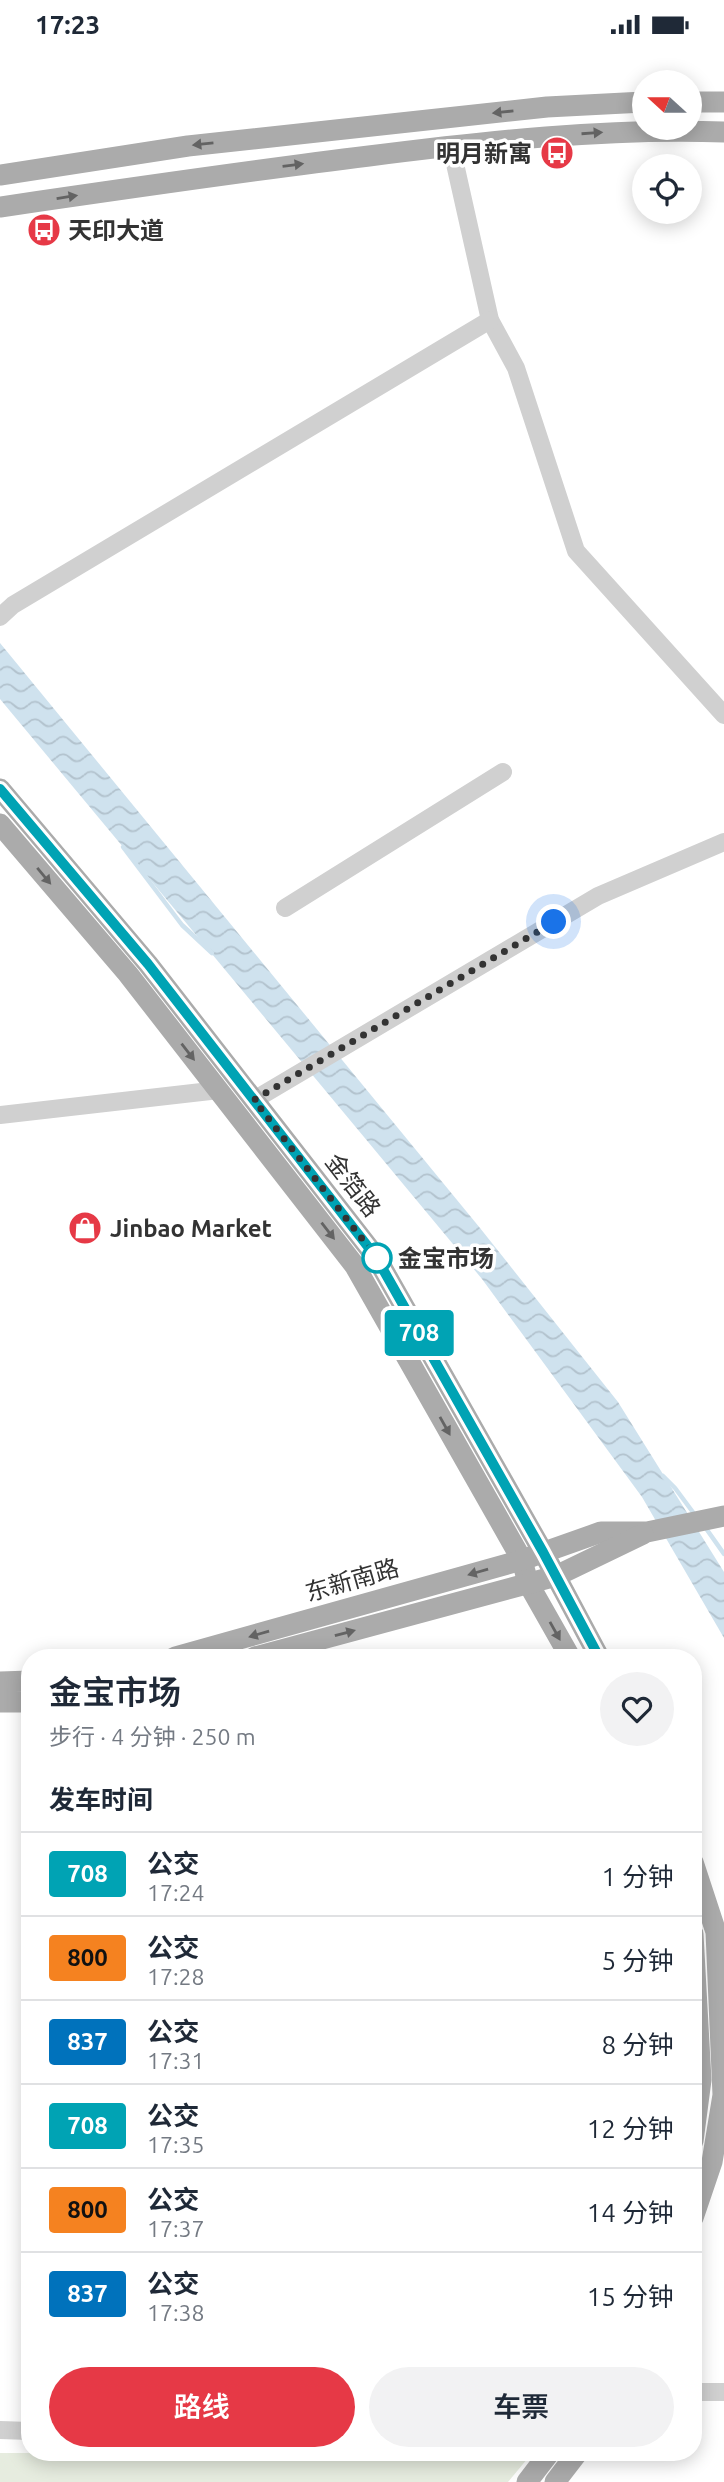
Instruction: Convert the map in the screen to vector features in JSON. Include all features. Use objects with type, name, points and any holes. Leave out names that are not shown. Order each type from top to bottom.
[{"type":"main road","points":[[702,102],[724,102]]},
{"type":"main road","points":[[0,174],[202,144],[547,107],[632,103]]},
{"type":"main road","points":[[0,207],[191,178],[452,146],[623,131],[724,132]]},
{"type":"main road","name":"金箔路","points":[[0,789],[148,964],[376,1257],[595,1649]]},
{"type":"main road","name":"金箔路","points":[[0,824],[128,974],[355,1266],[522,1560],[528,1583],[565,1649]]},
{"type":"main road","points":[[647,1532],[724,1516]]},
{"type":"main road","name":"东新南路","points":[[204,1649],[522,1560],[601,1532],[647,1532]]},
{"type":"main road","name":"东新南路","points":[[285,1649],[556,1576],[647,1532]]},
{"type":"main road","points":[[0,1682],[21,1681]]},
{"type":"main road","points":[[0,1702],[21,1702]]},
{"type":"main road","points":[[702,1889],[716,1932],[723,2089],[712,2162],[702,2191]]},
{"type":"main road","points":[[702,2085],[723,2089]]},
{"type":"main road","points":[[527,2482],[543,2461]]},
{"type":"main road","points":[[555,2482],[571,2461]]},
{"type":"street","points":[[452,146],[490,320],[516,368],[576,551],[724,715]]},
{"type":"street","points":[[6,611],[490,320]]},
{"type":"street","points":[[285,908],[503,772]]},
{"type":"street","points":[[254,1100],[598,896],[724,842]]},
{"type":"street","points":[[0,1115],[219,1090]]},
{"type":"street","points":[[702,2392],[724,2392]]},
{"type":"street","points":[[0,2430],[21,2431]]},
{"type":"shaded area","points":[[0,2453],[21,2453],[21,2461],[526,2461],[508,2482],[0,2482]]},
{"type":"water","points":[[0,643],[480,1228],[618,1402],[724,1572],[724,1638],[642,1497],[482,1279],[0,699]]},
{"type":"waterway","points":[[123,847],[182,925],[212,953]]},
{"type":"waterway","points":[[663,1476],[695,1515]]},
{"type":"waterway","points":[[705,1527],[724,1554]]},
{"type":"bus line","name":"708","points":[[0,789],[148,964],[376,1257],[595,1649]]},
{"type":"place","name":"明月新寓","points":[[557,153]]},
{"type":"place","name":"天印大道","points":[[44,230]]},
{"type":"place","name":"Jinbao Market","points":[[85,1228]]},
{"type":"place","name":"金宝市场","points":[[377,1258]]},
{"type":"route","points":[[377,1258],[254,1100],[554,922]]}]
